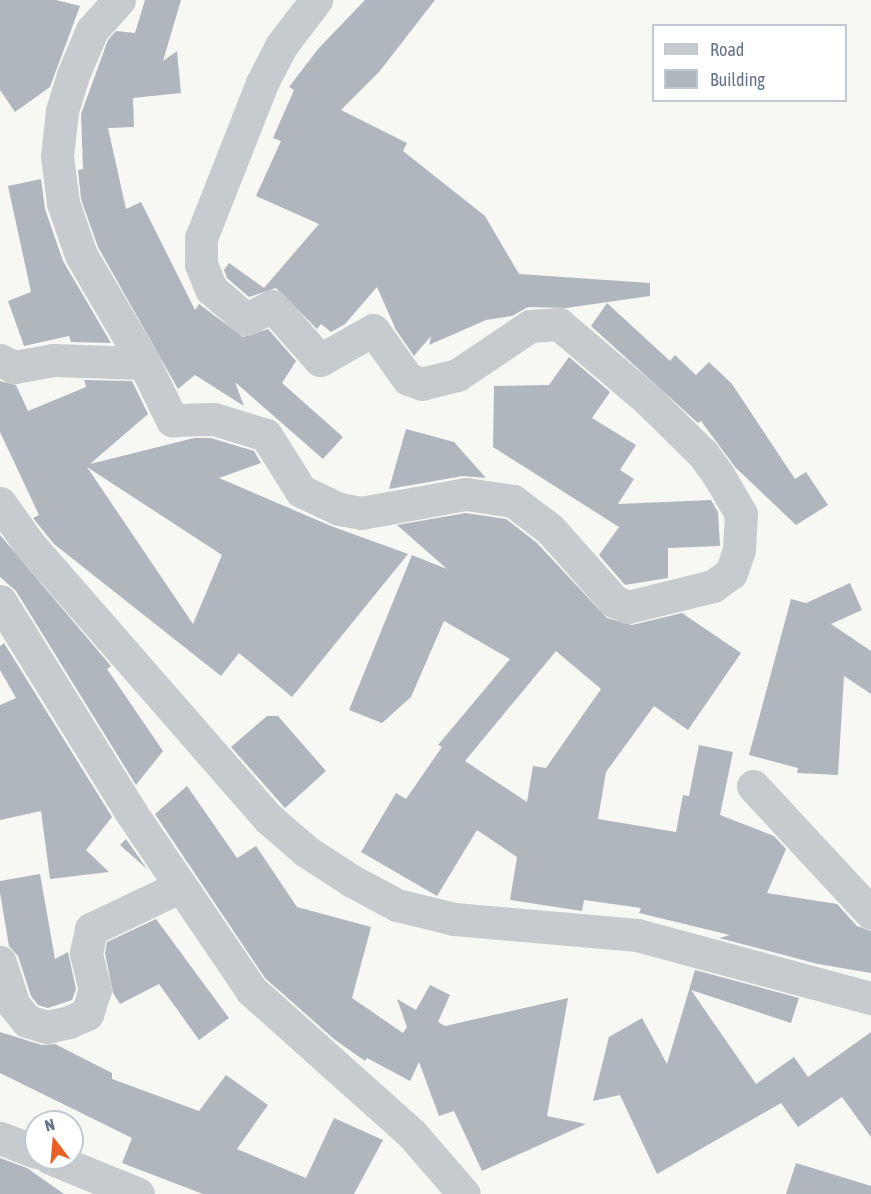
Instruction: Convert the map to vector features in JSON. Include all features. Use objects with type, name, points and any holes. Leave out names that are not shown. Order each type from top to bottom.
[{"type":"street","points":[[119,0],[92,30],[73,75],[62,111],[57,156],[63,203],[81,255],[144,363],[172,420],[214,419],[266,435],[301,491],[339,509],[361,513],[466,494],[513,501],[550,529],[614,601],[628,607],[713,586],[730,573],[739,550],[741,514],[719,476],[702,453],[647,399],[559,324],[530,326],[457,375],[422,384],[408,379],[373,330],[320,360],[272,306],[246,319],[211,289],[201,264],[201,238],[262,82],[281,46],[316,0]]},
{"type":"street","points":[[0,360],[15,367],[52,360],[144,363]]},
{"type":"street","points":[[0,503],[29,544],[268,818],[306,851],[352,881],[397,905],[454,919],[637,935],[871,998]]},
{"type":"street","points":[[0,602],[178,887],[250,990],[412,1134],[464,1194]]},
{"type":"street","points":[[753,786],[871,913]]},
{"type":"street","points":[[0,962],[14,1005],[27,1022],[47,1027],[69,1022],[87,1014],[95,990],[86,953],[92,929],[178,887]]},
{"type":"street","points":[[0,1137],[24,1147]]},
{"type":"street","points":[[63,1174],[138,1194]]},
{"type":"building","points":[[0,0],[56,0],[80,6],[50,87],[15,112],[0,90]]},
{"type":"building","points":[[145,0],[181,0],[163,61],[177,51],[181,93],[133,98],[134,127],[108,128],[126,209],[141,202],[195,310],[199,304],[243,337],[268,329],[296,361],[282,383],[343,437],[323,459],[235,382],[244,406],[195,375],[178,389],[98,247],[81,199],[78,170],[83,169],[81,114],[108,40],[116,31],[135,33]]},
{"type":"building","points":[[365,0],[435,0],[379,72],[341,110],[407,143],[403,151],[485,216],[519,274],[650,283],[650,296],[566,308],[528,307],[512,316],[486,320],[429,345],[431,336],[414,356],[396,330],[377,287],[345,324],[331,332],[321,324],[317,329],[276,288],[249,297],[227,278],[224,270],[229,263],[264,288],[319,224],[256,196],[281,141],[273,138],[294,90],[289,87],[318,49]]},
{"type":"building","points":[[41,179],[45,209],[63,261],[111,343],[71,342],[69,336],[24,346],[8,301],[31,292],[8,186]]},
{"type":"building","points":[[607,303],[670,361],[675,355],[696,375],[709,362],[732,384],[795,479],[806,472],[828,505],[796,525],[735,467],[701,421],[698,423],[591,326]]},
{"type":"building","points":[[569,357],[610,392],[592,418],[636,445],[620,470],[634,479],[618,504],[711,500],[718,512],[720,546],[668,548],[668,578],[625,585],[599,555],[619,527],[493,447],[494,386],[549,385]]},
{"type":"building","points":[[84,380],[132,381],[148,414],[90,464],[194,438],[211,438],[254,451],[261,463],[219,478],[331,526],[408,554],[292,697],[239,653],[221,676],[54,544],[33,518],[39,515],[0,432],[0,381],[16,385],[28,411],[86,387]],"holes":[[[87,467],[222,555],[193,624]]]},
{"type":"building","points":[[406,429],[454,442],[486,478],[463,476],[389,489]]},
{"type":"building","points":[[466,513],[506,519],[537,543],[607,618],[632,625],[682,613],[741,653],[688,730],[654,706],[606,772],[598,819],[676,832],[683,795],[689,796],[699,745],[733,752],[720,815],[774,836],[786,849],[767,893],[837,904],[857,926],[871,931],[871,973],[818,964],[719,938],[730,935],[639,913],[641,908],[584,900],[582,911],[510,900],[517,857],[477,830],[437,896],[361,852],[396,793],[406,799],[442,747],[438,745],[510,659],[444,621],[411,697],[382,723],[349,710],[412,555],[447,569],[397,525]],"holes":[[[556,651],[601,689],[546,768],[533,766],[527,802],[465,761]]]},
{"type":"building","points":[[0,535],[111,666],[107,669],[163,751],[136,785],[16,591],[0,577]]},
{"type":"building","points":[[850,583],[862,610],[831,624],[871,651],[871,694],[844,676],[838,775],[797,773],[798,768],[749,755],[791,599],[806,603]]},
{"type":"building","points":[[4,643],[112,817],[86,850],[109,872],[50,879],[41,811],[0,820],[0,705],[16,698],[0,670],[0,646]]},
{"type":"building","points":[[267,716],[278,716],[326,771],[285,808],[231,747]]},
{"type":"building","points":[[187,786],[237,858],[256,846],[297,907],[371,927],[352,998],[403,1033],[407,1027],[397,999],[416,1010],[430,985],[450,995],[438,1022],[445,1026],[568,998],[547,1116],[586,1124],[482,1171],[454,1111],[439,1116],[419,1062],[410,1081],[367,1058],[365,1061],[334,1039],[265,978],[155,814]]},
{"type":"building","points":[[126,839],[147,869],[120,845]]},
{"type":"building","points":[[40,874],[55,959],[68,952],[76,989],[72,1000],[48,1008],[38,1005],[31,996],[18,956],[9,946],[0,893],[0,881]]},
{"type":"building","points":[[156,919],[229,1018],[199,1040],[159,984],[120,1004],[113,993],[105,953],[107,942]]},
{"type":"building","points":[[695,970],[799,998],[791,1023],[691,990],[756,1084],[794,1057],[808,1077],[871,1032],[871,1137],[842,1097],[798,1127],[781,1103],[657,1174],[620,1095],[593,1101],[609,1037],[642,1018],[667,1064]]},
{"type":"building","points":[[0,1032],[42,1045],[55,1044],[112,1073],[112,1079],[199,1111],[226,1075],[268,1105],[237,1149],[306,1178],[334,1118],[383,1140],[354,1194],[203,1194],[122,1163],[132,1138],[84,1114],[84,1110],[75,1110],[0,1073]]},
{"type":"building","points":[[0,1158],[24,1167],[24,1170],[30,1170],[64,1194],[0,1194]]},
{"type":"building","points":[[796,1163],[871,1186],[871,1194],[786,1194]]}]
